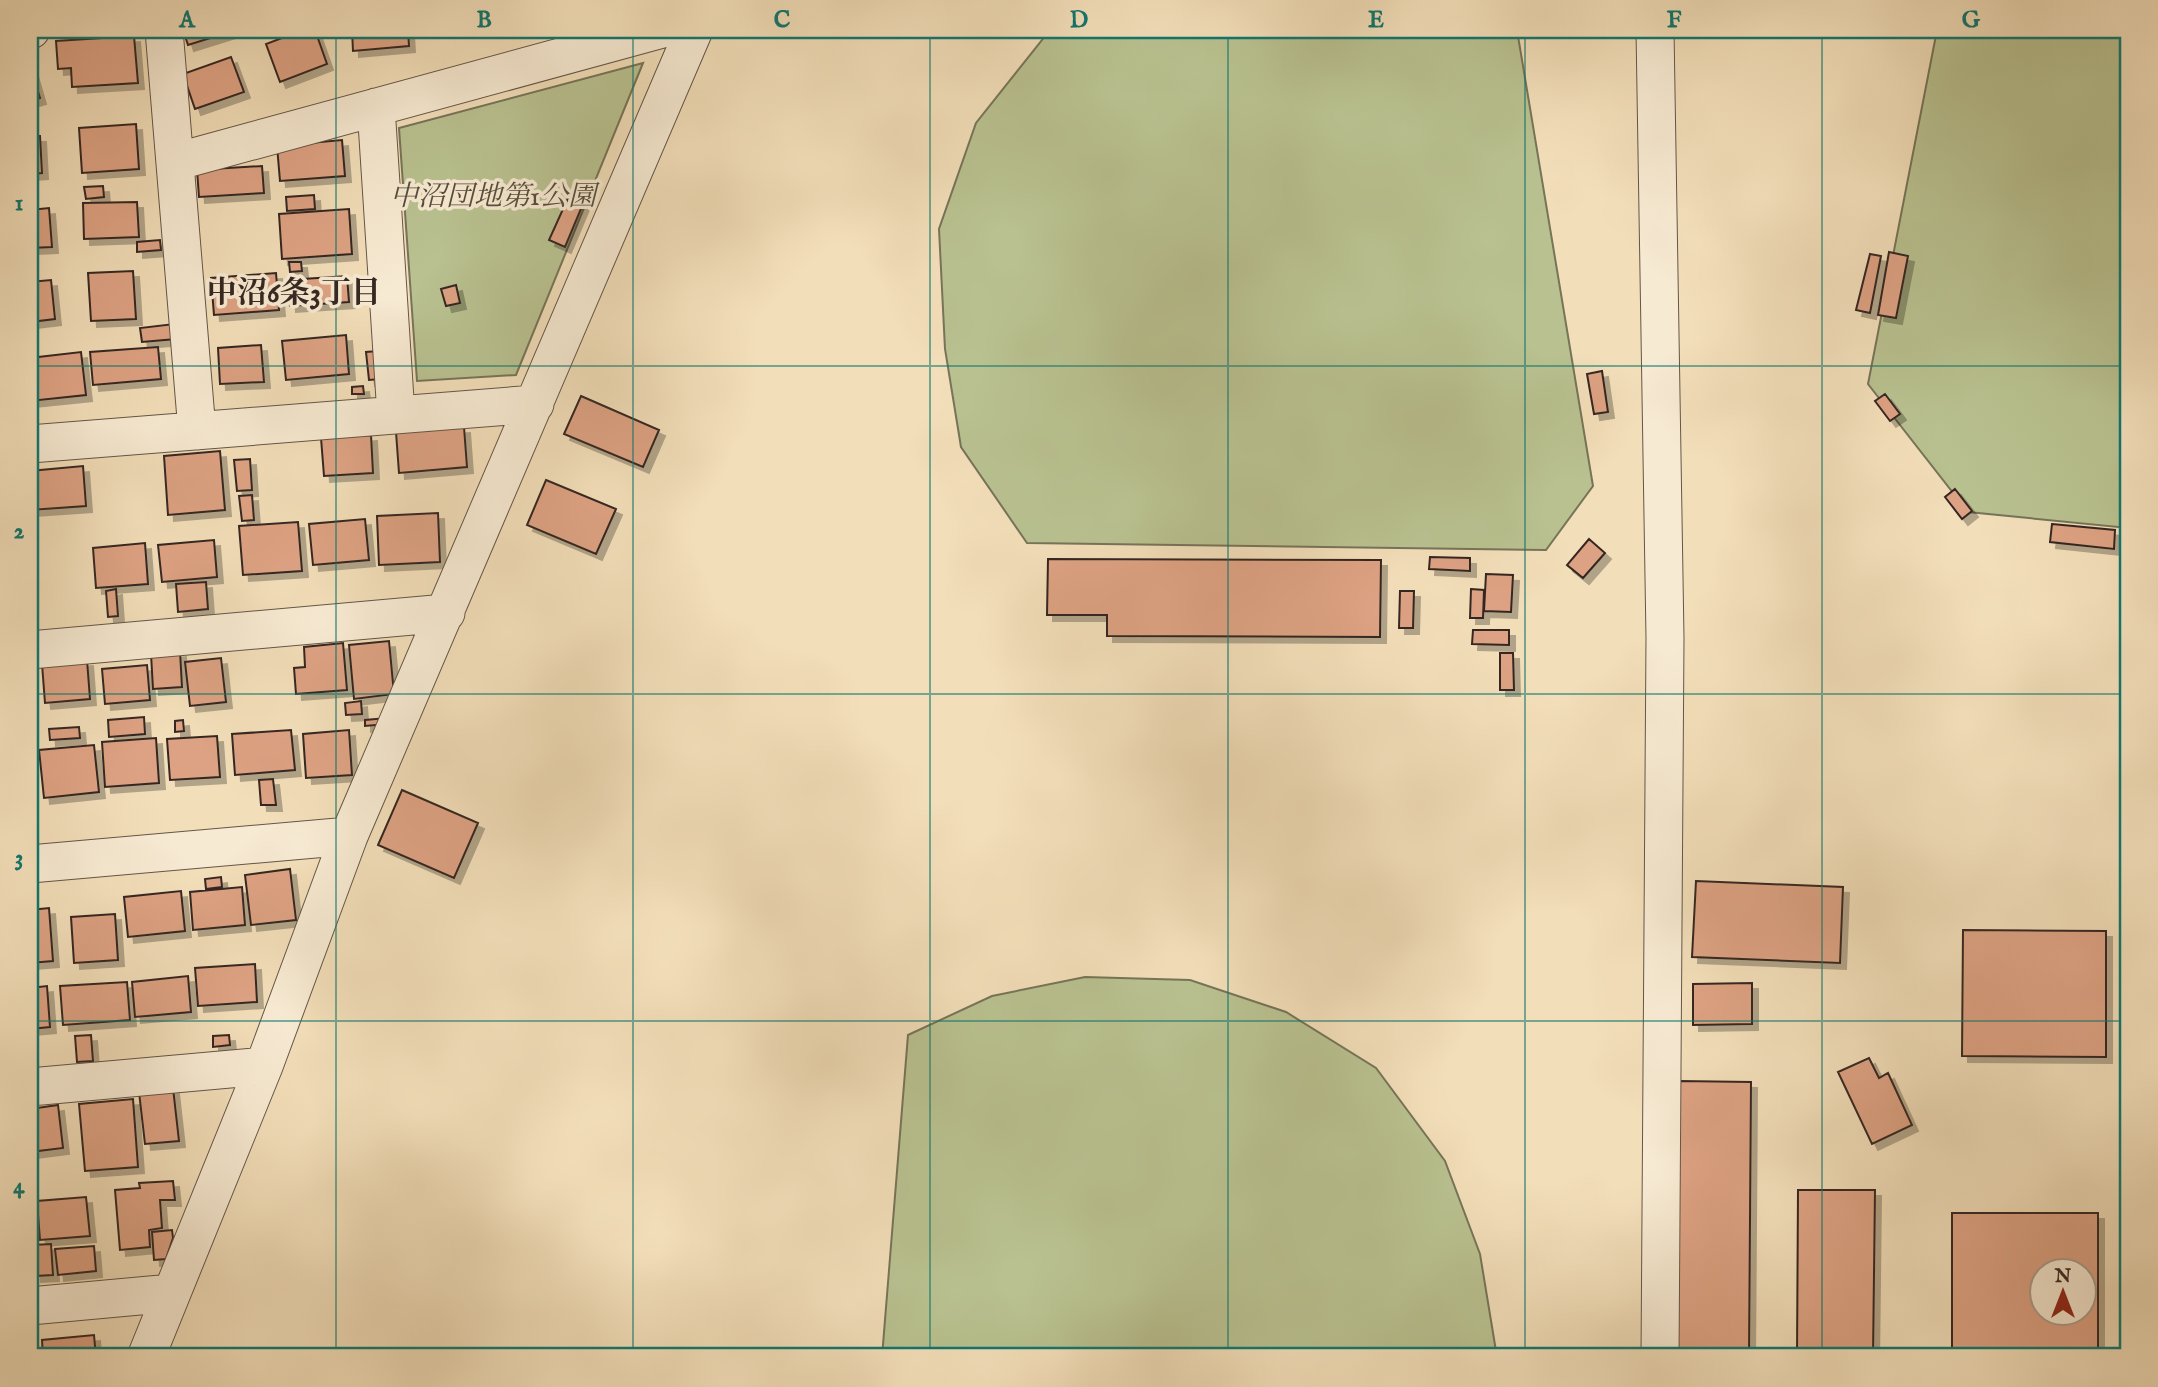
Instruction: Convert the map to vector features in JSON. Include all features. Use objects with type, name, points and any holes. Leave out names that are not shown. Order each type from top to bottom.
[{"type":"street","points":[[164,30],[197,431]]},
{"type":"street","points":[[175,162],[659,30]]},
{"type":"street","points":[[146,1357],[264,1066],[349,836],[694,30]]},
{"type":"street","points":[[1656,30],[1665,638],[1660,1357]]},
{"type":"street","points":[[376,107],[396,415]]},
{"type":"street","points":[[30,444],[535,404]]},
{"type":"street","points":[[30,650],[446,613]]},
{"type":"street","points":[[30,864],[349,836]]},
{"type":"street","points":[[30,1087],[264,1066]]},
{"type":"street","points":[[30,1306],[172,1293]]},
{"type":"green space","points":[[1050,30],[1517,30],[1593,486],[1546,550],[1027,543],[961,447],[945,349],[939,229],[976,123]]},
{"type":"green space","points":[[1937,30],[2128,30],[2128,528],[1968,512],[1868,384]]},
{"type":"green space","name":"中沼団地第1公園","points":[[643,63],[516,375],[417,381],[399,128]]},
{"type":"green space","points":[[1085,977],[1190,980],[1286,1012],[1376,1068],[1445,1161],[1480,1254],[1497,1357],[882,1357],[908,1035],[992,996]]},
{"type":"building","points":[[183,30],[236,30],[188,45]]},
{"type":"building","points":[[303,30],[315,30],[327,64],[280,82],[266,44]]},
{"type":"building","points":[[352,30],[408,30],[409,46],[353,51]]},
{"type":"building","points":[[134,36],[138,83],[72,87],[71,68],[58,69],[56,41]]},
{"type":"building","points":[[231,57],[244,92],[195,109],[183,74]]},
{"type":"building","points":[[30,64],[40,98],[30,101]]},
{"type":"building","points":[[136,124],[139,169],[82,173],[79,128]]},
{"type":"building","points":[[30,136],[40,136],[42,173],[30,174]]},
{"type":"building","points":[[342,140],[345,176],[280,181],[277,146]]},
{"type":"building","points":[[262,166],[264,193],[199,197],[197,170]]},
{"type":"building","points":[[103,186],[104,197],[86,199],[84,187]]},
{"type":"building","points":[[314,195],[315,209],[287,211],[286,197]]},
{"type":"building","points":[[568,198],[583,204],[565,247],[549,240]]},
{"type":"building","points":[[137,202],[139,237],[84,239],[83,203]]},
{"type":"building","points":[[49,208],[52,247],[30,248],[30,210]]},
{"type":"building","points":[[349,209],[352,254],[282,259],[279,214]]},
{"type":"building","points":[[160,240],[161,250],[137,252],[137,242]]},
{"type":"building","points":[[1889,252],[1908,256],[1896,318],[1878,315]]},
{"type":"building","points":[[1870,254],[1881,256],[1870,313],[1856,310]]},
{"type":"building","points":[[289,262],[301,262],[302,271],[290,272]]},
{"type":"building","points":[[133,271],[136,319],[91,321],[88,273]]},
{"type":"building","points":[[276,273],[279,310],[214,315],[211,278]]},
{"type":"building","points":[[347,276],[349,302],[290,306],[288,280]]},
{"type":"building","points":[[51,280],[55,319],[30,322],[30,282]]},
{"type":"building","points":[[456,285],[460,303],[446,306],[441,289]]},
{"type":"building","points":[[174,324],[176,339],[142,342],[140,328]]},
{"type":"building","points":[[346,335],[349,374],[286,380],[282,341]]},
{"type":"building","points":[[261,345],[264,382],[220,384],[218,348]]},
{"type":"building","points":[[158,347],[161,379],[93,385],[90,352]]},
{"type":"building","points":[[378,351],[381,379],[369,380],[366,352]]},
{"type":"building","points":[[81,352],[86,395],[30,401],[30,358]]},
{"type":"building","points":[[1602,371],[1608,412],[1594,414],[1587,374]]},
{"type":"building","points":[[363,386],[364,394],[352,394],[352,387]]},
{"type":"building","points":[[1885,394],[1900,414],[1890,421],[1875,401]]},
{"type":"building","points":[[581,396],[659,430],[643,467],[564,434]]},
{"type":"building","points":[[464,427],[467,467],[399,473],[396,432]]},
{"type":"building","points":[[371,435],[373,473],[324,476],[321,438]]},
{"type":"building","points":[[220,451],[225,510],[168,515],[164,456]]},
{"type":"building","points":[[250,459],[252,490],[237,491],[234,460]]},
{"type":"building","points":[[83,466],[86,506],[30,510],[30,471]]},
{"type":"building","points":[[546,480],[616,509],[596,554],[527,525]]},
{"type":"building","points":[[1955,489],[1972,511],[1962,519],[1945,497]]},
{"type":"building","points":[[252,495],[254,520],[242,521],[239,496]]},
{"type":"building","points":[[438,513],[440,562],[379,565],[377,516]]},
{"type":"building","points":[[365,519],[369,560],[313,565],[309,524]]},
{"type":"building","points":[[298,522],[302,571],[243,575],[239,526]]},
{"type":"building","points":[[2052,524],[2115,530],[2114,549],[2050,542]]},
{"type":"building","points":[[1589,539],[1605,553],[1583,578],[1567,565]]},
{"type":"building","points":[[214,540],[217,577],[162,582],[158,545]]},
{"type":"building","points":[[145,543],[148,584],[96,588],[93,548]]},
{"type":"building","points":[[1430,557],[1470,558],[1470,571],[1429,569]]},
{"type":"building","points":[[1048,559],[1381,560],[1380,637],[1107,636],[1107,615],[1047,615]]},
{"type":"building","points":[[1486,574],[1513,575],[1511,612],[1484,611]]},
{"type":"building","points":[[206,582],[208,609],[178,612],[176,584]]},
{"type":"building","points":[[116,589],[118,616],[108,617],[106,591]]},
{"type":"building","points":[[1471,589],[1484,590],[1483,618],[1470,618]]},
{"type":"building","points":[[1400,591],[1414,591],[1413,628],[1399,628]]},
{"type":"building","points":[[1473,630],[1509,630],[1509,645],[1472,644]]},
{"type":"building","points":[[389,641],[394,694],[354,699],[349,645]]},
{"type":"building","points":[[343,643],[347,690],[296,694],[294,668],[305,667],[304,647]]},
{"type":"building","points":[[180,651],[182,687],[153,689],[151,654]]},
{"type":"building","points":[[1500,653],[1513,653],[1514,690],[1500,690]]},
{"type":"building","points":[[221,658],[226,702],[190,706],[185,662]]},
{"type":"building","points":[[87,660],[90,699],[45,703],[42,664]]},
{"type":"building","points":[[147,665],[150,700],[105,704],[102,669]]},
{"type":"building","points":[[361,701],[362,714],[346,715],[345,703]]},
{"type":"building","points":[[144,717],[145,734],[109,737],[108,720]]},
{"type":"building","points":[[387,718],[387,724],[365,726],[365,720]]},
{"type":"building","points":[[183,720],[184,731],[175,732],[175,721]]},
{"type":"building","points":[[79,727],[80,738],[50,740],[49,729]]},
{"type":"building","points":[[291,730],[295,770],[235,775],[232,734]]},
{"type":"building","points":[[349,730],[352,775],[306,778],[303,734]]},
{"type":"building","points":[[217,736],[220,777],[170,780],[167,739]]},
{"type":"building","points":[[156,738],[159,783],[105,787],[102,742]]},
{"type":"building","points":[[94,745],[99,792],[44,798],[39,750]]},
{"type":"building","points":[[273,779],[276,805],[261,805],[259,780]]},
{"type":"building","points":[[402,790],[478,823],[454,878],[378,845]]},
{"type":"building","points":[[290,869],[296,920],[251,925],[245,875]]},
{"type":"building","points":[[221,877],[222,887],[206,889],[205,879]]},
{"type":"building","points":[[1696,881],[1843,887],[1840,963],[1692,957]]},
{"type":"building","points":[[242,887],[245,925],[193,930],[190,892]]},
{"type":"building","points":[[181,891],[185,931],[128,937],[124,897]]},
{"type":"building","points":[[49,908],[53,961],[30,963],[30,910]]},
{"type":"building","points":[[115,914],[118,960],[74,963],[71,917]]},
{"type":"building","points":[[1963,930],[2106,931],[2106,1057],[1962,1056]]},
{"type":"building","points":[[255,964],[257,1002],[198,1006],[195,968]]},
{"type":"building","points":[[188,976],[191,1012],[135,1017],[132,982]]},
{"type":"building","points":[[127,982],[130,1020],[63,1025],[60,986]]},
{"type":"building","points":[[1752,983],[1752,1024],[1693,1025],[1693,984]]},
{"type":"building","points":[[47,986],[50,1027],[30,1029],[30,988]]},
{"type":"building","points":[[91,1035],[93,1061],[77,1062],[75,1036]]},
{"type":"building","points":[[229,1035],[230,1045],[213,1047],[213,1036]]},
{"type":"building","points":[[1869,1058],[1879,1078],[1888,1073],[1912,1125],[1872,1144],[1838,1072]]},
{"type":"building","points":[[1679,1081],[1751,1082],[1749,1357],[1676,1357]]},
{"type":"building","points":[[173,1088],[179,1141],[145,1144],[139,1092]]},
{"type":"building","points":[[133,1099],[138,1167],[85,1171],[79,1104]]},
{"type":"building","points":[[58,1105],[63,1148],[30,1152],[30,1109]]},
{"type":"building","points":[[173,1181],[175,1200],[160,1200],[162,1228],[149,1230],[150,1247],[120,1250],[115,1190],[140,1188],[139,1183]]},
{"type":"building","points":[[1798,1190],[1875,1190],[1873,1357],[1797,1357]]},
{"type":"building","points":[[86,1197],[90,1236],[40,1240],[37,1201]]},
{"type":"building","points":[[1952,1213],[2098,1213],[2098,1258],[2028,1258],[2028,1328],[2098,1328],[2098,1357],[1952,1357]]},
{"type":"building","points":[[172,1230],[173,1238],[166,1259],[154,1260],[152,1232]]},
{"type":"building","points":[[51,1244],[53,1275],[35,1276],[33,1245]]},
{"type":"building","points":[[94,1246],[96,1271],[58,1275],[55,1249]]},
{"type":"building","points":[[94,1335],[96,1357],[43,1357],[42,1340]]},
{"type":"district","name":"中沼6条3丁目","points":[[294,292]]}]
